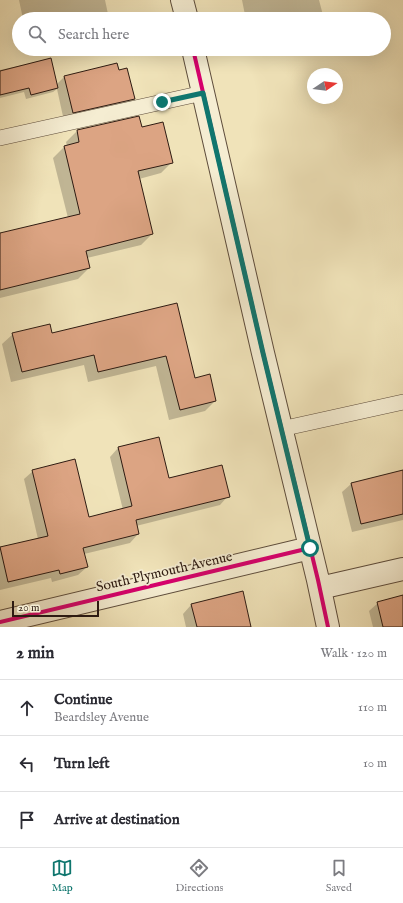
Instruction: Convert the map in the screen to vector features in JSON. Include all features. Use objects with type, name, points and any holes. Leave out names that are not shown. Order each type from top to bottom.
[{"type":"street","points":[[182,0],[185,12]]},
{"type":"street","points":[[195,56],[328,627]]},
{"type":"street","name":"South Plymouth Avenue","points":[[0,622],[310,548]]},
{"type":"street","points":[[320,588],[403,569]]},
{"type":"lane","points":[[0,138],[203,93]]},
{"type":"lane","points":[[282,429],[403,402]]},
{"type":"building","points":[[51,58],[58,88],[31,95],[29,88],[0,95],[0,71]]},
{"type":"building","points":[[117,63],[119,70],[127,68],[135,99],[73,113],[64,76]]},
{"type":"building","points":[[139,116],[142,127],[163,122],[173,163],[138,171],[153,234],[86,251],[90,268],[0,290],[0,233],[80,214],[64,146],[79,142],[77,130]]},
{"type":"building","points":[[177,303],[195,378],[210,374],[216,401],[180,410],[166,356],[98,372],[94,355],[22,372],[12,333],[50,324],[52,333]]},
{"type":"building","points":[[159,437],[169,478],[222,465],[230,497],[136,520],[139,534],[83,548],[88,567],[60,574],[59,570],[8,582],[0,547],[48,536],[32,470],[75,459],[89,517],[132,506],[118,447]]},
{"type":"building","points":[[403,470],[403,514],[361,524],[351,483]]},
{"type":"building","points":[[243,591],[251,627],[197,627],[191,604]]},
{"type":"building","points":[[403,595],[403,627],[383,627],[377,602]]},
{"type":"cycle path","points":[[195,56],[328,627]]},
{"type":"cycle path","points":[[0,622],[310,548]]},
{"type":"route","points":[[162,102],[203,93],[310,548]]}]
